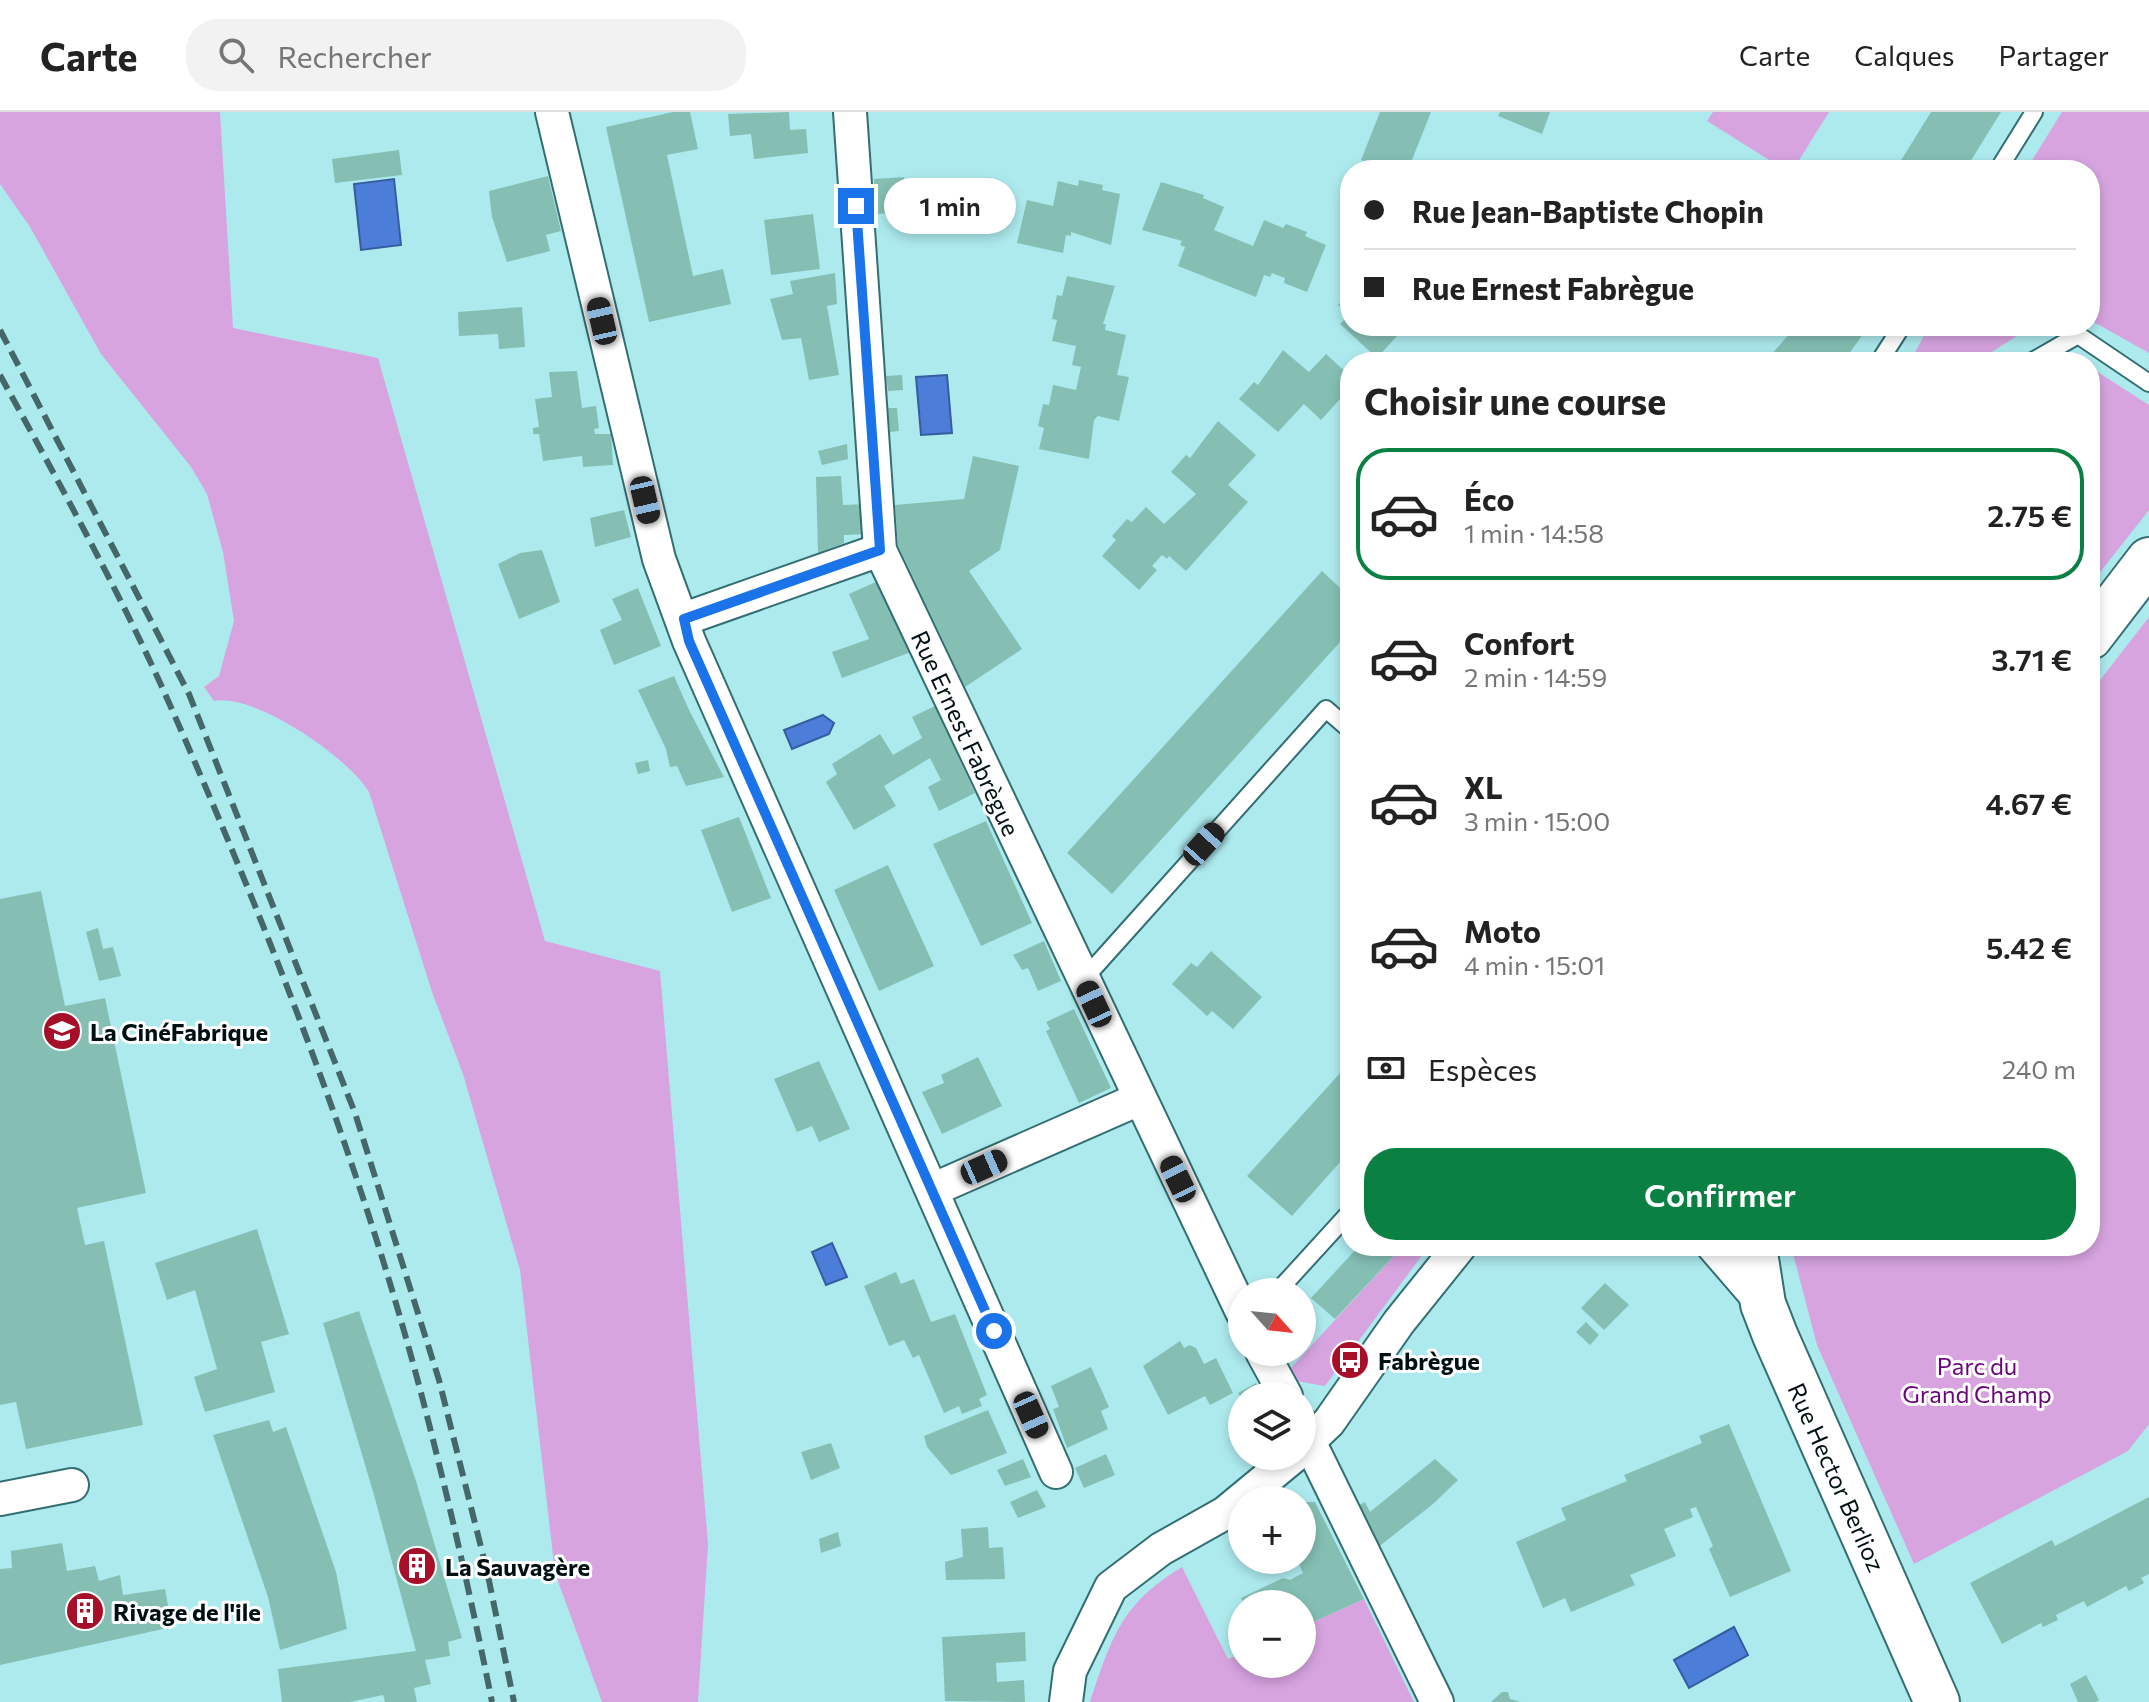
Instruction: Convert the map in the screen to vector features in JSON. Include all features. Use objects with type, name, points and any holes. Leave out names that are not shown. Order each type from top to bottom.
[{"type":"street","points":[[552,112],[659,559],[684,619],[689,641],[1056,1472]]},
{"type":"street","name":"Rue Ernest Fabrègue","points":[[850,112],[880,550],[1228,1283]]},
{"type":"street","points":[[684,619],[880,550]]},
{"type":"street","points":[[2100,624],[2149,560]]},
{"type":"street","points":[[932,1190],[1139,1099]]},
{"type":"street","points":[[1316,1432],[1329,1422],[1399,1322],[1452,1256]]},
{"type":"street","points":[[1722,1256],[1763,1304]]},
{"type":"street","name":"Rue Hector Berlioz","points":[[1756,1256],[1763,1304],[1937,1702]]},
{"type":"street","points":[[1066,1702],[1070,1671],[1111,1587],[1161,1549],[1225,1513],[1272,1470]]},
{"type":"street","points":[[1316,1470],[1437,1702]]},
{"type":"street","points":[[0,1499],[72,1485]]},
{"type":"lane","points":[[2004,160],[2034,112]]},
{"type":"lane","points":[[2048,352],[2076,336]]},
{"type":"lane","points":[[2079,336],[2149,383]]},
{"type":"lane","points":[[1083,980],[1326,709],[1340,721]]},
{"type":"lane","points":[[1290,1278],[1340,1223]]},
{"type":"green space","points":[[0,112],[220,112],[233,328],[378,358],[545,941],[660,971],[708,1544],[698,1702],[602,1702],[555,1573],[520,1270],[463,1074],[432,992],[369,792],[342,762],[299,730],[253,707],[232,701],[214,701],[204,687],[219,676],[234,621],[223,552],[207,494],[191,467],[101,354],[30,227],[0,184]]},
{"type":"green space","points":[[1713,112],[1829,112],[1799,160],[1769,160],[1707,121]]},
{"type":"green space","points":[[2062,112],[2149,112],[2149,353],[2100,326],[2100,160],[2032,160]]},
{"type":"green space","points":[[1924,336],[2017,336],[1992,352],[1915,352]]},
{"type":"green space","points":[[2100,373],[2149,405],[2149,510],[2100,572]]},
{"type":"green space","name":"Parc du Grand Champ","points":[[2149,617],[2149,1424],[2128,1451],[1914,1564],[1817,1345],[1794,1256],[2100,1256],[2100,680]]},
{"type":"green space","points":[[1394,1256],[1422,1256],[1325,1386],[1316,1382],[1296,1381],[1290,1369],[1293,1366],[1316,1366],[1316,1341]]},
{"type":"green space","points":[[1182,1567],[1228,1659],[1228,1678],[1316,1678],[1316,1621],[1364,1599],[1414,1702],[1090,1702],[1121,1624],[1161,1581]]},
{"type":"water","points":[[394,179],[401,245],[361,250],[354,184]]},
{"type":"water","points":[[947,375],[952,433],[921,435],[916,377]]},
{"type":"water","points":[[823,715],[834,723],[829,734],[792,749],[784,730]]},
{"type":"water","points":[[832,1243],[847,1277],[826,1285],[812,1252]]},
{"type":"water","points":[[1734,1627],[1748,1655],[1689,1688],[1674,1660]]},
{"type":"building","points":[[673,112],[690,112],[698,149],[667,155],[693,276],[723,269],[731,304],[649,322],[606,127]]},
{"type":"building","points":[[789,112],[790,130],[806,129],[808,153],[754,159],[751,134],[730,136],[728,114]]},
{"type":"building","points":[[1380,112],[1431,112],[1412,160],[1361,160]]},
{"type":"building","points":[[1500,112],[1550,112],[1542,134],[1498,116]]},
{"type":"building","points":[[1931,112],[2001,112],[1971,160],[1901,160]]},
{"type":"building","points":[[399,150],[402,175],[335,183],[332,159]]},
{"type":"building","points":[[548,176],[561,231],[546,235],[550,251],[507,262],[492,217],[489,191]]},
{"type":"building","points":[[904,177],[906,212],[875,214],[874,179]]},
{"type":"building","points":[[1079,180],[1103,185],[1102,190],[1120,194],[1111,245],[1071,232],[1071,236],[1066,235],[1063,253],[1017,243],[1027,200],[1053,206],[1058,181],[1078,186]]},
{"type":"building","points":[[1161,182],[1204,195],[1203,198],[1224,207],[1214,230],[1253,246],[1264,220],[1283,228],[1286,224],[1307,232],[1305,236],[1326,245],[1307,292],[1284,283],[1285,278],[1272,273],[1270,277],[1264,275],[1256,297],[1178,266],[1185,247],[1180,245],[1182,241],[1142,230]]},
{"type":"building","points":[[813,214],[820,269],[771,275],[764,220]]},
{"type":"building","points":[[835,273],[837,304],[827,306],[839,375],[809,380],[801,338],[782,340],[770,299],[793,294],[790,281]]},
{"type":"building","points":[[1067,276],[1115,286],[1103,324],[1106,324],[1105,330],[1126,335],[1117,375],[1129,377],[1119,421],[1098,416],[1094,420],[1089,459],[1039,449],[1044,428],[1038,426],[1043,404],[1049,405],[1053,385],[1076,390],[1081,367],[1072,365],[1076,346],[1052,341],[1057,320],[1052,319],[1057,295],[1062,296]]},
{"type":"building","points":[[522,307],[525,347],[499,349],[498,334],[459,336],[458,312]]},
{"type":"building","points":[[1353,336],[1397,336],[1382,352],[1370,352]]},
{"type":"building","points":[[1787,336],[1862,336],[1850,352],[1774,352]]},
{"type":"building","points":[[1283,350],[1309,372],[1326,354],[1340,367],[1340,399],[1321,420],[1304,404],[1278,432],[1239,399],[1254,382],[1258,385]]},
{"type":"building","points":[[577,371],[582,408],[596,406],[599,428],[594,429],[595,434],[611,434],[613,465],[583,467],[582,456],[543,461],[539,434],[533,434],[533,428],[539,427],[535,399],[552,397],[549,372]]},
{"type":"building","points":[[902,375],[903,390],[888,391],[886,376]]},
{"type":"building","points":[[888,408],[897,408],[899,431],[890,432]]},
{"type":"building","points":[[1218,421],[1256,455],[1228,485],[1248,502],[1186,571],[1169,556],[1167,559],[1162,555],[1152,566],[1157,570],[1139,590],[1102,556],[1116,540],[1112,536],[1127,519],[1132,522],[1146,507],[1164,524],[1196,494],[1171,472],[1186,455],[1190,458]]},
{"type":"building","points":[[847,444],[848,459],[822,465],[818,451]]},
{"type":"building","points":[[973,456],[1019,466],[1000,550],[969,571],[1022,649],[965,687],[898,545],[895,505],[964,499]]},
{"type":"building","points":[[841,476],[843,505],[867,504],[868,534],[844,535],[844,543],[818,553],[816,477]]},
{"type":"building","points":[[624,510],[631,537],[595,547],[590,518]]},
{"type":"building","points":[[542,550],[560,602],[519,619],[498,564],[520,553]]},
{"type":"building","points":[[1322,571],[1340,588],[1340,642],[1112,894],[1067,853]]},
{"type":"building","points":[[878,581],[911,652],[842,678],[832,652],[869,639],[849,594]]},
{"type":"building","points":[[638,588],[661,646],[614,665],[600,630],[622,620],[612,599]]},
{"type":"building","points":[[674,676],[724,777],[686,786],[677,766],[670,767],[666,749],[638,690]]},
{"type":"building","points":[[935,706],[975,793],[939,811],[928,787],[941,780],[930,758],[884,786],[896,806],[854,830],[826,782],[837,774],[832,764],[880,734],[893,755],[922,738],[912,717]]},
{"type":"building","points":[[648,760],[650,771],[638,774],[635,763]]},
{"type":"building","points":[[739,817],[771,898],[732,912],[701,830]]},
{"type":"building","points":[[986,821],[1032,923],[981,946],[933,844]]},
{"type":"building","points":[[888,865],[934,966],[879,991],[834,890]]},
{"type":"building","name":"La CinéFabrique","points":[[41,891],[65,1006],[105,998],[146,1193],[77,1208],[85,1245],[104,1241],[143,1425],[26,1449],[16,1402],[0,1405],[0,899]]},
{"type":"building","points":[[98,928],[103,949],[113,947],[121,976],[99,981],[86,932]]},
{"type":"building","points":[[1044,941],[1061,981],[1038,991],[1028,968],[1022,970],[1013,955]]},
{"type":"building","points":[[1211,951],[1262,997],[1233,1029],[1212,1011],[1207,1016],[1172,984],[1191,963],[1197,967]]},
{"type":"building","points":[[1074,1009],[1111,1088],[1079,1103],[1046,1031],[1050,1029],[1046,1022]]},
{"type":"building","points":[[978,1057],[1002,1106],[942,1134],[922,1092],[944,1083],[941,1075]]},
{"type":"building","points":[[819,1061],[850,1129],[819,1142],[812,1126],[797,1132],[774,1079]]},
{"type":"building","points":[[1340,1073],[1340,1162],[1292,1216],[1247,1176]]},
{"type":"building","points":[[257,1229],[289,1334],[261,1342],[275,1392],[205,1412],[194,1377],[217,1369],[195,1290],[167,1300],[155,1263]]},
{"type":"building","points":[[1350,1256],[1394,1256],[1335,1319],[1316,1302],[1316,1293]]},
{"type":"building","points":[[896,1272],[901,1284],[914,1279],[931,1322],[955,1314],[987,1395],[979,1399],[982,1406],[962,1414],[959,1406],[944,1413],[919,1355],[913,1358],[904,1340],[889,1346],[864,1286]]},
{"type":"building","points":[[1605,1283],[1629,1305],[1604,1330],[1581,1308]]},
{"type":"building","points":[[359,1311],[416,1481],[462,1638],[448,1642],[450,1656],[425,1660],[431,1684],[414,1688],[417,1702],[385,1702],[383,1695],[350,1702],[282,1702],[278,1669],[416,1651],[323,1323]]},
{"type":"building","points":[[1586,1322],[1599,1335],[1590,1345],[1576,1332]]},
{"type":"building","points":[[1180,1341],[1184,1348],[1190,1345],[1196,1348],[1204,1364],[1216,1358],[1228,1383],[1228,1396],[1210,1405],[1205,1396],[1168,1415],[1143,1366]]},
{"type":"building","points":[[1091,1367],[1109,1407],[1101,1411],[1108,1429],[1067,1448],[1053,1409],[1059,1407],[1051,1386]]},
{"type":"building","points":[[988,1410],[1007,1453],[951,1475],[927,1447],[924,1436]]},
{"type":"building","points":[[269,1420],[273,1432],[286,1427],[336,1572],[347,1629],[280,1650],[268,1597],[213,1435]]},
{"type":"building","points":[[1729,1424],[1791,1571],[1730,1597],[1709,1549],[1713,1546],[1696,1507],[1690,1509],[1693,1517],[1664,1529],[1676,1556],[1630,1575],[1635,1585],[1571,1612],[1565,1598],[1543,1608],[1516,1542],[1566,1520],[1561,1508],[1627,1481],[1624,1475],[1702,1443],[1699,1436]]},
{"type":"building","points":[[831,1443],[840,1468],[811,1480],[801,1452]]},
{"type":"building","points":[[1106,1454],[1115,1475],[1084,1488],[1075,1468]]},
{"type":"building","points":[[1023,1459],[1031,1477],[1005,1486],[997,1470]]},
{"type":"building","points":[[1435,1459],[1458,1480],[1377,1548],[1356,1507],[1365,1502],[1370,1512]]},
{"type":"building","points":[[1037,1490],[1046,1507],[1018,1518],[1010,1502]]},
{"type":"building","points":[[2149,1497],[2149,1574],[2141,1578],[2144,1583],[2129,1591],[2126,1586],[2087,1607],[2084,1601],[2056,1615],[2058,1620],[2043,1627],[2041,1623],[2002,1644],[1970,1583],[2052,1540],[2055,1546]]},
{"type":"building","points":[[1316,1504],[1364,1599],[1316,1621],[1316,1590],[1258,1590],[1283,1578],[1290,1580],[1301,1574],[1316,1574]]},
{"type":"building","points":[[988,1527],[989,1548],[1003,1547],[1005,1579],[946,1580],[945,1562],[963,1557],[961,1529]]},
{"type":"building","points":[[838,1532],[841,1546],[821,1553],[819,1539]]},
{"type":"building","name":"Rivage de l'ile","points":[[62,1543],[67,1571],[95,1566],[99,1581],[120,1575],[123,1595],[165,1589],[172,1627],[0,1665],[0,1569],[12,1568],[11,1551]]},
{"type":"building","points":[[1025,1632],[1026,1661],[996,1663],[997,1682],[1024,1680],[1025,1702],[945,1701],[942,1637]]},
{"type":"building","points":[[2086,1675],[2099,1700],[2096,1702],[2078,1702],[2070,1684]]},
{"type":"building","points":[[1502,1692],[1508,1692],[1510,1699],[1521,1702],[1491,1702]]},
{"type":"railway","points":[[0,330],[189,694],[355,1113],[439,1380],[487,1571],[514,1702]]},
{"type":"railway","points":[[0,375],[151,663],[241,872],[308,1042],[368,1214],[420,1389],[492,1702]]},
{"type":"place","name":"La CinéFabrique","points":[[62,1031]]},
{"type":"place","name":"Fabrègue","points":[[1350,1360]]},
{"type":"place","name":"La Sauvagère","points":[[417,1566]]},
{"type":"place","name":"Rivage de l'ile","points":[[85,1611]]},
{"type":"route","points":[[856,206],[880,550],[684,619],[689,641],[994,1331]]}]
